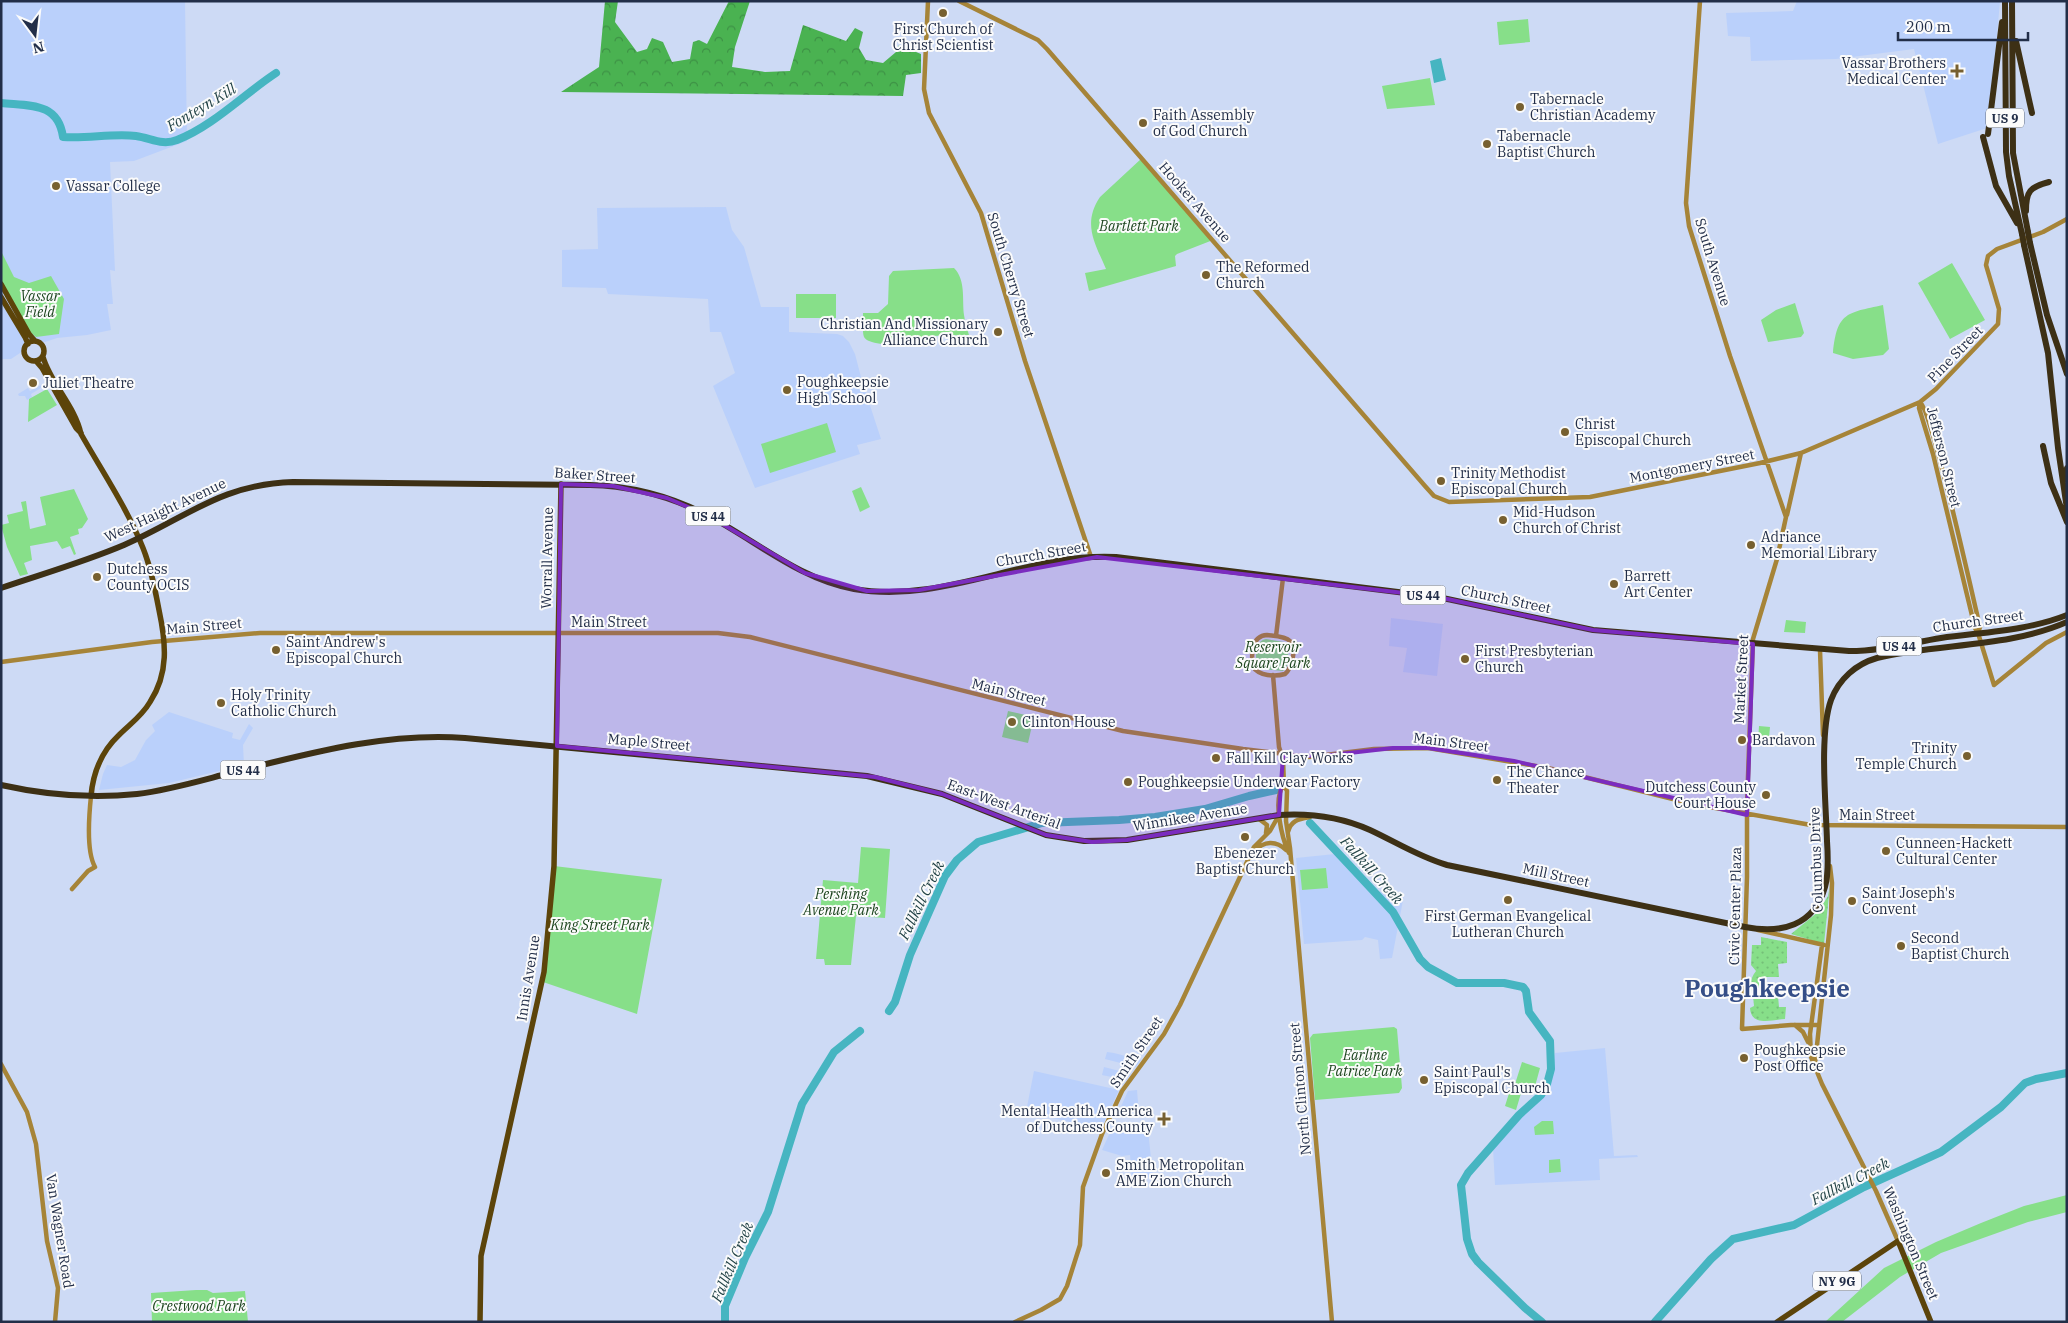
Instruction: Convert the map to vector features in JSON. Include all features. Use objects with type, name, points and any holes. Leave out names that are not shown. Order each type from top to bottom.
[{"type":"highway","points":[[2004,1],[1985,136],[1996,186],[2026,231]]},
{"type":"highway","name":"US 9","points":[[2004,1],[2006,152],[2009,176],[2026,231]]},
{"type":"highway","name":"US 9","points":[[2012,1],[2012,145],[2027,244],[2048,353],[2058,455],[2067,509]]},
{"type":"highway","points":[[2012,12],[2018,53],[2032,113]]},
{"type":"highway","points":[[2026,231],[2028,193],[2036,186],[2049,182]]},
{"type":"highway","name":"US 9","points":[[2027,244],[2067,374]]},
{"type":"highway","points":[[2043,446],[2051,483],[2067,522]]},
{"type":"highway","points":[[2066,501],[2065,476],[2067,468]]},
{"type":"highway","name":"West Haight Avenue","points":[[1,588],[115,548],[139,538],[217,497],[255,486],[294,482],[404,483]]},
{"type":"highway","name":"Baker Street","points":[[404,483],[613,486],[659,495],[703,513],[790,565],[820,579],[867,591],[912,591]]},
{"type":"highway","name":"Church Street","points":[[912,591],[1091,557],[1131,559],[1438,598],[1593,630],[1820,650],[1865,651],[2029,626],[2067,615]]},
{"type":"highway","name":"Church Street","points":[[1893,655],[2032,634],[2067,622]]},
{"type":"highway","name":"Columbus Drive","points":[[1828,851],[1825,754],[1828,711],[1831,699],[1849,673],[1862,664],[1877,658],[1893,655]]},
{"type":"highway","name":"Maple Street","points":[[91,796],[123,795],[162,790],[330,749],[394,740],[450,737],[836,772],[901,783]]},
{"type":"highway","name":"East-West Arterial","points":[[901,783],[942,794],[1033,830],[1061,838],[1099,842]]},
{"type":"highway","name":"US 44","points":[[1,785],[54,794],[91,796]]},
{"type":"highway","name":"Mill Street","points":[[1282,815],[1317,816],[1360,826],[1416,854],[1447,865],[1754,929]]},
{"type":"highway","name":"Winnikee Avenue","points":[[1099,842],[1142,838],[1282,815]]},
{"type":"highway","name":"US 44","points":[[1754,929],[1770,931],[1782,929],[1800,921],[1812,910],[1821,897],[1825,886],[1828,851]]},
{"type":"main road","points":[[1,284],[29,334],[43,347],[43,357],[47,368],[77,422],[81,434]]},
{"type":"main road","points":[[1,296],[26,337],[28,344]]},
{"type":"main road","points":[[35,341],[28,344],[24,350],[25,356],[30,361],[36,361],[43,357]]},
{"type":"main road","points":[[36,361],[81,434],[139,538],[150,568],[165,641],[164,669],[157,691],[146,709],[115,738],[104,753],[96,770],[91,796]]},
{"type":"main road","name":"Worrall Avenue","points":[[559,633],[561,484]]},
{"type":"main road","name":"Innis Avenue","points":[[480,1322],[480,1256],[544,972],[554,866],[559,633]]},
{"type":"main road","name":"NY 9G","points":[[1777,1322],[1898,1241]]},
{"type":"main road","name":"Washington Street","points":[[1898,1241],[1931,1322]]},
{"type":"street","name":"South Cherry Street","points":[[928,1],[924,89],[929,113],[981,213],[1025,361],[1091,557]]},
{"type":"street","name":"Hooker Avenue","points":[[959,1],[1038,40],[1047,48],[1425,486],[1441,500],[1458,502]]},
{"type":"street","name":"South Avenue","points":[[1700,1],[1686,203],[1689,226],[1730,356],[1768,462]]},
{"type":"street","name":"Pine Street","points":[[1920,402],[1929,396],[1998,324],[1999,308],[1986,265],[1988,256],[1997,249],[2043,232],[2067,219]]},
{"type":"street","name":"Montgomery Street","points":[[1458,502],[1590,497],[1768,462],[1801,453],[1920,402]]},
{"type":"street","name":"Jefferson Street","points":[[1920,402],[1919,408],[1974,626],[1978,633],[1994,685],[2046,643],[2067,632]]},
{"type":"street","name":"Market Street","points":[[1747,814],[1754,633],[1777,559],[1801,453]]},
{"type":"street","points":[[1768,462],[1786,517]]},
{"type":"street","points":[[1276,636],[1283,578]]},
{"type":"street","name":"Main Street","points":[[1,662],[165,641],[260,633],[707,633],[750,637],[1122,731],[1282,755],[1309,757],[1374,749],[1428,748],[1548,768],[1693,804],[1793,822],[1827,825],[2067,827]]},
{"type":"street","points":[[1264,635],[1276,636],[1290,641],[1293,645],[1291,667],[1283,675],[1256,671],[1252,661],[1254,643],[1257,638],[1264,635]]},
{"type":"street","name":"Columbus Drive","points":[[1820,650],[1822,727],[1825,754]]},
{"type":"street","name":"North Clinton Street","points":[[1273,675],[1279,747],[1282,755],[1284,785],[1287,791],[1282,815],[1285,844],[1289,854]]},
{"type":"street","points":[[72,889],[88,871],[95,867],[90,838],[91,796]]},
{"type":"street","name":"Civic Center Plaza","points":[[1747,814],[1746,927],[1742,1029],[1793,1025]]},
{"type":"street","name":"North Clinton Street","points":[[1282,815],[1289,854],[1332,1322]]},
{"type":"street","name":"Smith Street","points":[[1015,1322],[1060,1299],[1067,1286],[1080,1245],[1083,1187],[1102,1134],[1122,1091],[1164,1034],[1176,1012],[1256,844],[1272,829],[1282,815]]},
{"type":"street","points":[[1287,836],[1289,826],[1294,821],[1317,816]]},
{"type":"street","points":[[1258,819],[1263,820],[1267,825],[1268,831],[1264,837]]},
{"type":"street","points":[[1252,854],[1260,846],[1269,843],[1281,846],[1289,854]]},
{"type":"street","name":"Columbus Drive","points":[[1819,1025],[1832,890],[1828,851]]},
{"type":"street","name":"Mill Street","points":[[1754,929],[1828,946]]},
{"type":"street","points":[[1812,1024],[1822,945]]},
{"type":"street","name":"Washington Street","points":[[1812,1024],[1810,1051],[1822,1084],[1898,1241]]},
{"type":"street","points":[[1793,1025],[1819,1025]]},
{"type":"street","points":[[1793,1025],[1804,1033],[1810,1051]]},
{"type":"street","name":"Washington Street","points":[[1815,1066],[1819,1025]]},
{"type":"street","name":"Van Wagner Road","points":[[1,1064],[27,1112],[36,1144],[47,1241],[58,1288],[55,1322]]},
{"type":"highlighted area","points":[[561,484],[613,486],[667,498],[709,516],[805,573],[867,591],[919,590],[1097,557],[1438,597],[1593,630],[1753,644],[1747,815],[1514,761],[1428,748],[1393,748],[1323,756],[1283,755],[1279,815],[1127,840],[1092,842],[1046,835],[942,794],[875,777],[557,746]]},
{"type":"shaded area","name":"Vassar College","points":[[1,1],[185,1],[187,141],[134,161],[110,162],[115,271],[110,270],[113,304],[107,304],[111,330],[57,338],[45,342],[29,342],[23,351],[11,359],[1,359]]},
{"type":"shaded area","name":"Vassar Brothers Medical Center","points":[[1797,1],[2000,1],[1987,128],[1938,144],[1914,49],[1836,59],[1751,61],[1750,37],[1728,36],[1726,13],[1793,11]]},
{"type":"shaded area","points":[[1441,58],[1446,80],[1434,83],[1430,61]]},
{"type":"shaded area","points":[[726,207],[732,230],[744,247],[761,307],[789,307],[789,332],[837,334],[843,336],[849,342],[855,354],[881,439],[857,445],[860,454],[755,488],[713,386],[735,373],[721,332],[710,332],[708,299],[608,294],[606,288],[562,287],[562,250],[598,249],[597,208]]},
{"type":"shaded area","points":[[43,384],[44,386],[31,394],[32,397],[27,400],[25,396],[19,396],[18,394],[28,388],[30,391]]},
{"type":"shaded area","points":[[1391,618],[1443,624],[1437,676],[1403,672],[1407,648],[1389,646]]},
{"type":"shaded area","points":[[169,712],[233,733],[232,738],[240,740],[249,724],[253,728],[243,745],[244,765],[169,783],[99,790],[107,765],[121,767],[135,760],[146,740],[155,731],[152,725]]},
{"type":"shaded area","points":[[1335,854],[1370,890],[1404,895],[1392,958],[1380,959],[1378,940],[1365,937],[1362,940],[1304,944],[1296,858]]},
{"type":"shaded area","points":[[1605,1048],[1614,1156],[1637,1155],[1638,1157],[1599,1159],[1600,1180],[1495,1185],[1493,1148],[1521,1115],[1546,1092],[1553,1069],[1555,1053]]},
{"type":"shaded area","points":[[1107,1052],[1141,1060],[1136,1067],[1105,1059]]},
{"type":"shaded area","points":[[1104,1067],[1131,1074],[1126,1080],[1102,1075]]},
{"type":"shaded area","points":[[1034,1071],[1119,1090],[1101,1129],[1026,1112]]},
{"type":"shaded area","points":[[1137,1090],[1139,1115],[1127,1118],[1118,1113],[1128,1091]]},
{"type":"shaded area","points":[[1112,1128],[1123,1133],[1148,1130],[1153,1177],[1132,1178],[1130,1155],[1122,1156],[1102,1150]]},
{"type":"green space","points":[[605,1],[618,1],[615,22],[637,52],[647,49],[652,38],[663,42],[672,62],[690,59],[693,42],[699,40],[707,44],[729,1],[750,1],[735,47],[732,67],[765,72],[790,71],[803,25],[846,41],[855,28],[863,32],[859,48],[866,60],[883,63],[896,52],[899,45],[921,54],[921,73],[906,75],[903,96],[561,92],[599,67]]},
{"type":"green space","points":[[1528,19],[1530,42],[1499,45],[1497,22]]},
{"type":"green space","points":[[1430,78],[1435,105],[1387,109],[1382,86]]},
{"type":"green space","name":"Bartlett Park","points":[[1142,158],[1213,240],[1177,254],[1175,256],[1176,266],[1089,291],[1085,273],[1106,269],[1092,233],[1092,216],[1095,207],[1100,197]]},
{"type":"green space","name":"Vassar Field","points":[[1,251],[14,277],[29,283],[51,276],[64,299],[59,334],[36,337],[27,329],[1,286]]},
{"type":"green space","points":[[1952,263],[1985,320],[1950,339],[1918,283]]},
{"type":"green space","points":[[954,268],[962,284],[964,315],[969,335],[930,336],[929,345],[875,343],[868,341],[864,337],[863,313],[878,313],[888,304],[889,276],[893,271]]},
{"type":"green space","points":[[796,294],[836,294],[836,318],[796,318]]},
{"type":"green space","points":[[1795,303],[1804,333],[1801,337],[1768,342],[1761,320],[1776,310]]},
{"type":"green space","points":[[1883,305],[1889,349],[1883,355],[1853,359],[1833,353],[1837,329],[1846,317],[1861,310]]},
{"type":"green space","points":[[47,389],[57,405],[28,422],[29,399]]},
{"type":"green space","points":[[827,423],[836,452],[770,473],[761,444]]},
{"type":"green space","points":[[861,487],[870,507],[860,512],[852,491]]},
{"type":"green space","points":[[74,489],[88,519],[82,528],[78,529],[79,534],[70,537],[76,554],[74,555],[70,546],[62,549],[57,541],[30,546],[32,560],[24,563],[28,574],[20,576],[7,547],[1,525],[9,523],[7,515],[23,511],[21,502],[26,501],[30,529],[46,525],[40,497]]},
{"type":"green space","points":[[1786,620],[1806,622],[1805,633],[1784,632]]},
{"type":"green space","name":"Reservoir Square Park","points":[[1262,640],[1284,642],[1289,646],[1287,666],[1283,671],[1263,669],[1257,665],[1256,653],[1258,645]]},
{"type":"green space","points":[[1008,711],[1034,717],[1028,743],[1002,737]]},
{"type":"green space","points":[[1759,726],[1770,727],[1769,738],[1765,743],[1758,742]]},
{"type":"green space","name":"Pershing Avenue Park","points":[[861,847],[890,849],[885,918],[856,916],[851,965],[825,965],[824,959],[816,959],[823,880],[858,883]]},
{"type":"green space","name":"King Street Park","points":[[554,866],[662,879],[637,1014],[543,982]]},
{"type":"green space","points":[[1326,868],[1328,888],[1302,890],[1300,870]]},
{"type":"green space","points":[[1830,885],[1824,944],[1791,934],[1818,912],[1828,896]]},
{"type":"green space","points":[[1761,937],[1787,942],[1787,963],[1778,964],[1779,977],[1759,977],[1759,996],[1778,996],[1779,1007],[1786,1007],[1785,1019],[1763,1021],[1754,1018],[1751,1014],[1750,1008],[1754,1006],[1751,980],[1756,971],[1751,965],[1752,945],[1761,945]]},
{"type":"green space","name":"Earline Patrice Park","points":[[1394,1027],[1397,1029],[1402,1088],[1399,1093],[1315,1100],[1310,1038],[1313,1034]]},
{"type":"green space","points":[[1522,1062],[1540,1068],[1534,1090],[1515,1084]]},
{"type":"green space","points":[[1511,1087],[1522,1090],[1516,1110],[1505,1106]]},
{"type":"green space","points":[[1542,1121],[1553,1121],[1554,1134],[1535,1135],[1534,1127]]},
{"type":"green space","points":[[1560,1159],[1561,1172],[1549,1173],[1549,1160]]},
{"type":"green space","points":[[2067,1195],[2067,1212],[2028,1222],[1941,1253],[1900,1277],[1842,1322],[1825,1322],[1884,1268],[1936,1242],[1981,1223],[2024,1206]]},
{"type":"green space","name":"Crestwood Park","points":[[207,1290],[213,1293],[245,1291],[248,1322],[152,1322],[151,1293]]},
{"type":"waterway","name":"Fonteyn Kill","points":[[1,103],[32,106],[49,112],[55,117],[63,137],[127,135],[161,142],[172,142],[203,127],[276,73]]},
{"type":"waterway","name":"Fallkill Creek","points":[[889,1011],[895,1002],[910,955],[945,876],[957,860],[978,842],[1042,823],[1155,817],[1205,809],[1276,790]]},
{"type":"waterway","name":"Fallkill Creek","points":[[1310,823],[1393,912],[1420,959],[1428,967],[1457,983],[1504,983],[1523,987],[1526,991],[1529,1012],[1550,1041],[1551,1069],[1547,1084],[1541,1095],[1519,1115],[1468,1173],[1461,1185],[1467,1239],[1472,1254],[1525,1308],[1542,1322]]},
{"type":"waterway","name":"Fallkill Creek","points":[[725,1322],[725,1306],[745,1258],[768,1212],[802,1104],[834,1052],[860,1031]]},
{"type":"waterway","name":"Fallkill Creek","points":[[1655,1322],[1711,1259],[1733,1239],[1794,1225],[1864,1187],[1941,1152],[2001,1107],[2025,1083],[2067,1073]]},
{"type":"place","name":"First Church of Christ Scientist","points":[[943,13]]},
{"type":"place","name":"Vassar Brothers Medical Center","points":[[1957,71]]},
{"type":"place","name":"Tabernacle Christian Academy","points":[[1520,107]]},
{"type":"place","name":"Faith Assembly of God Church","points":[[1143,123]]},
{"type":"place","name":"Tabernacle Baptist Church","points":[[1487,144]]},
{"type":"place","name":"Vassar College","points":[[56,186]]},
{"type":"place","name":"The Reformed Church","points":[[1206,275]]},
{"type":"place","name":"Christian And Missionary Alliance Church","points":[[998,332]]},
{"type":"place","name":"Juliet Theatre","points":[[33,383]]},
{"type":"place","name":"Poughkeepsie High School","points":[[787,390]]},
{"type":"place","name":"Christ Episcopal Church","points":[[1565,432]]},
{"type":"place","name":"Trinity Methodist Episcopal Church","points":[[1441,481]]},
{"type":"place","name":"Mid-Hudson Church of Christ","points":[[1503,520]]},
{"type":"place","name":"Adriance Memorial Library","points":[[1751,545]]},
{"type":"place","name":"Dutchess County OCIS","points":[[97,577]]},
{"type":"place","name":"Barrett Art Center","points":[[1614,584]]},
{"type":"place","name":"Saint Andrew's Episcopal Church","points":[[276,650]]},
{"type":"place","name":"First Presbyterian Church","points":[[1465,659]]},
{"type":"place","name":"Holy Trinity Catholic Church","points":[[221,703]]},
{"type":"place","name":"Clinton House","points":[[1012,722]]},
{"type":"place","name":"Bardavon","points":[[1742,740]]},
{"type":"place","name":"Trinity Temple Church","points":[[1967,756]]},
{"type":"place","name":"Fall Kill Clay Works","points":[[1216,758]]},
{"type":"place","name":"The Chance Theater","points":[[1497,780]]},
{"type":"place","name":"Poughkeepsie Underwear Factory","points":[[1128,782]]},
{"type":"place","name":"Dutchess County Court House","points":[[1766,795]]},
{"type":"place","name":"Ebenezer Baptist Church","points":[[1245,837]]},
{"type":"place","name":"Cunneen-Hackett Cultural Center","points":[[1886,851]]},
{"type":"place","name":"First German Evangelical Lutheran Church","points":[[1508,900]]},
{"type":"place","name":"Saint Joseph's Convent","points":[[1852,901]]},
{"type":"place","name":"Second Baptist Church","points":[[1901,946]]},
{"type":"place","name":"Poughkeepsie Post Office","points":[[1744,1058]]},
{"type":"place","name":"Saint Paul's Episcopal Church","points":[[1424,1080]]},
{"type":"place","name":"Mental Health America of Dutchess County","points":[[1164,1119]]},
{"type":"place","name":"Smith Metropolitan AME Zion Church","points":[[1106,1173]]},
{"type":"district","name":"Poughkeepsie","points":[[1767,988]]}]
